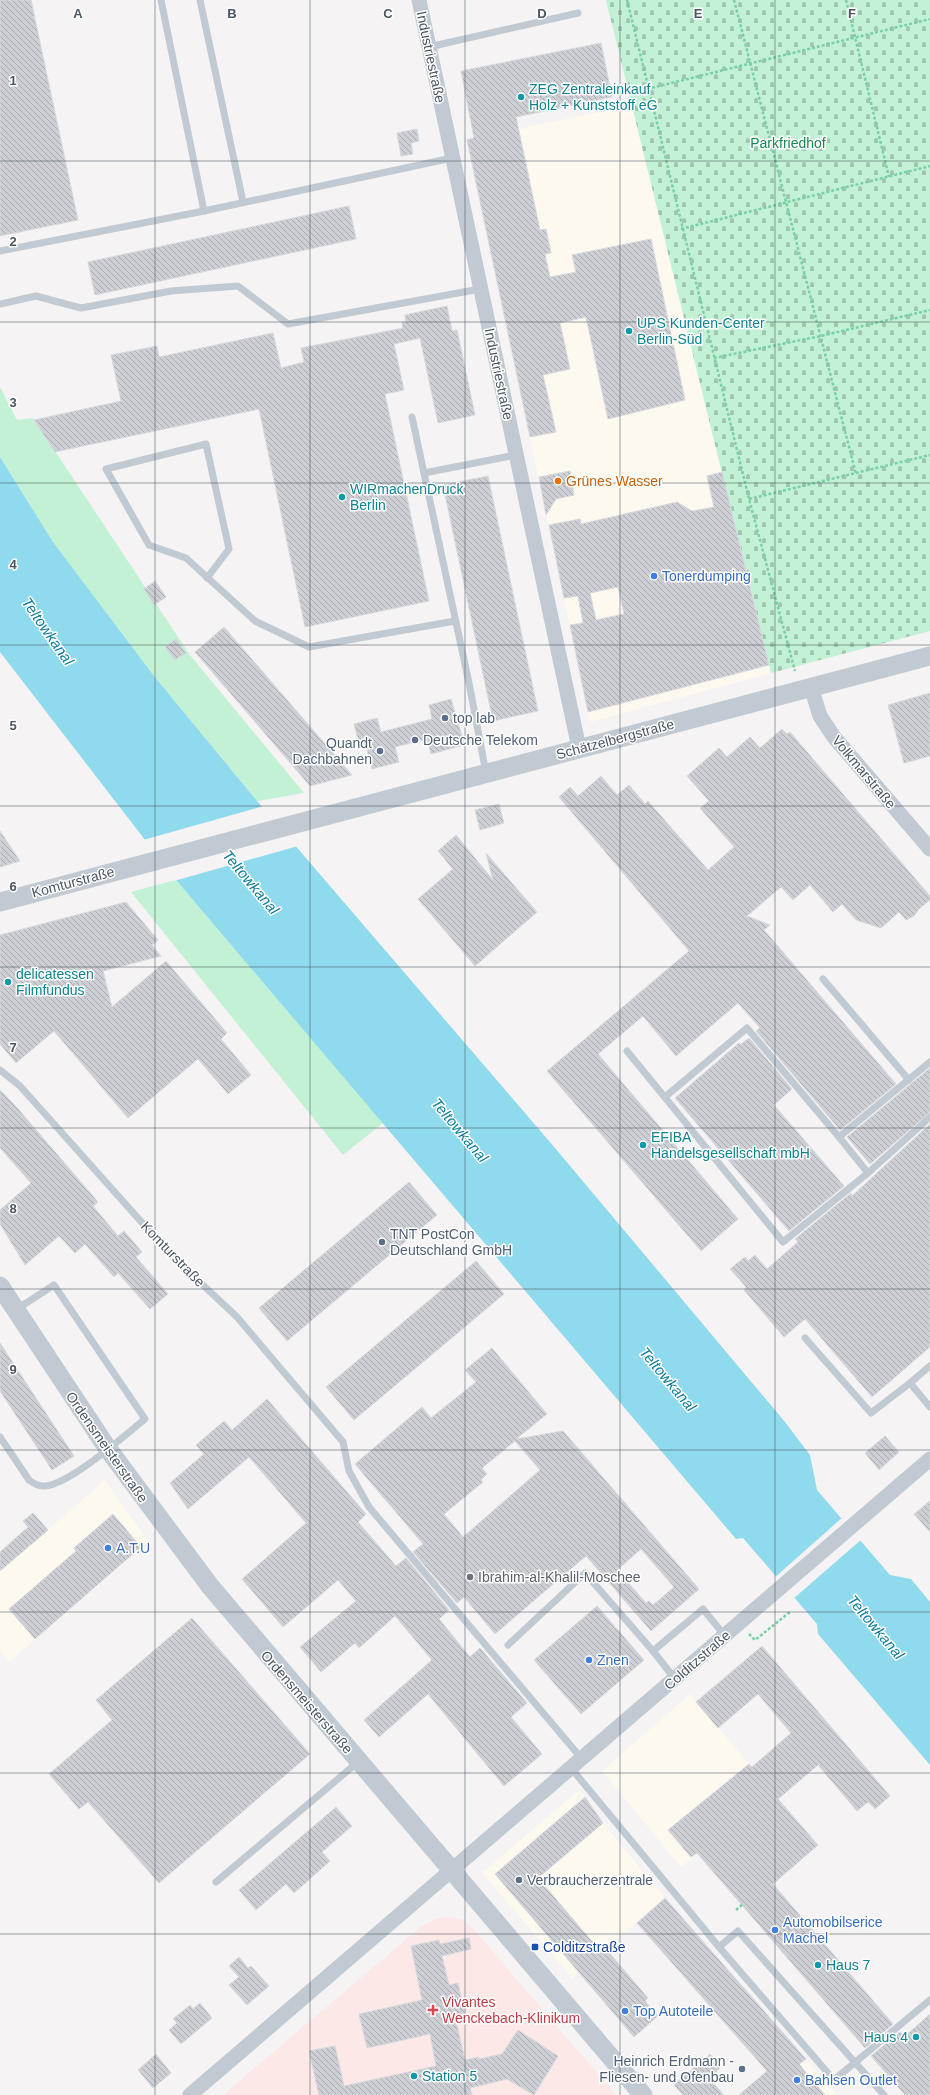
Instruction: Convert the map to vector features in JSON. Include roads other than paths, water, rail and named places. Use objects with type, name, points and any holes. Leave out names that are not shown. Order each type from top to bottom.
[{"type":"street","name":"Industriestraße","points":[[419,0],[579,748]]},
{"type":"street","name":"Schätzelbergstraße","points":[[300,822],[930,656]]},
{"type":"street","name":"Volkmarstraße","points":[[811,687],[820,716],[834,737],[930,849]]},
{"type":"street","name":"Komturstraße","points":[[0,902],[300,822]]},
{"type":"street","name":"Ordensmeisterstraße","points":[[0,1286],[108,1449],[210,1586],[643,2095]]},
{"type":"street","name":"Colditzstraße","points":[[190,2095],[930,1460]]},
{"type":"lane","points":[[161,0],[204,211]]},
{"type":"lane","points":[[200,0],[243,202]]},
{"type":"lane","points":[[429,47],[578,13]]},
{"type":"lane","points":[[0,251],[204,211],[452,158]]},
{"type":"lane","points":[[0,304],[36,296],[81,308],[171,291],[238,286],[288,324],[480,289]]},
{"type":"lane","points":[[412,417],[469,683],[486,773]]},
{"type":"lane","points":[[207,578],[229,549],[206,444],[106,469],[149,545],[186,558],[207,578],[255,621],[309,647],[455,620]]},
{"type":"lane","points":[[424,473],[516,455]]},
{"type":"lane","points":[[823,979],[909,1080]]},
{"type":"lane","points":[[665,1097],[747,1028],[868,1173]]},
{"type":"lane","points":[[627,1051],[783,1242],[868,1173],[930,1117]]},
{"type":"lane","points":[[839,1137],[930,1062]]},
{"type":"lane","name":"Komturstraße","points":[[0,1070],[20,1086],[171,1255],[237,1317],[343,1442],[349,1471],[369,1508],[576,1764]]},
{"type":"lane","points":[[0,1437],[29,1480],[36,1485],[43,1486],[59,1482],[108,1449],[145,1419],[54,1285],[15,1310]]},
{"type":"lane","points":[[805,1338],[870,1413],[910,1384],[930,1366]]},
{"type":"lane","points":[[910,1384],[930,1407]]},
{"type":"lane","points":[[508,1645],[585,1573],[653,1651],[675,1679]]},
{"type":"lane","points":[[653,1651],[703,1609],[725,1636]]},
{"type":"lane","points":[[216,1882],[359,1762]]},
{"type":"lane","points":[[576,1764],[719,1947],[834,2080],[930,2000]]},
{"type":"lane","points":[[719,1947],[738,1931],[884,2095]]},
{"type":"water","name":"Teltowkanal","points":[[0,457],[53,542],[154,676],[257,801],[555,1148],[785,1422],[810,1455],[817,1490],[890,1575],[911,1579],[930,1602],[930,1765],[818,1634],[817,1624],[743,1538],[736,1539],[176,880],[0,652]]},
{"type":"place","name":"ZEG Zentraleinkauf Holz + Kunststoff eG","points":[[521,97]]},
{"type":"place","name":"UPS Kunden-Center Berlin-Süd","points":[[629,331]]},
{"type":"place","name":"Grünes Wasser","points":[[558,481]]},
{"type":"place","name":"WIRmachenDruck Berlin","points":[[342,497]]},
{"type":"place","name":"Tonerdumping","points":[[654,576]]},
{"type":"place","name":"top lab","points":[[445,718]]},
{"type":"place","name":"Deutsche Telekom","points":[[415,740]]},
{"type":"place","name":"Quandt Dachbahnen","points":[[380,751]]},
{"type":"place","name":"delicatessen Filmfundus","points":[[8,982]]},
{"type":"place","name":"EFIBA Handelsgesellschaft mbH","points":[[643,1145]]},
{"type":"place","name":"TNT PostCon Deutschland GmbH","points":[[382,1242]]},
{"type":"place","name":"A.T.U","points":[[108,1548]]},
{"type":"place","name":"Ibrahim-al-Khalil-Moschee","points":[[470,1577]]},
{"type":"place","name":"Znen","points":[[589,1660]]},
{"type":"place","name":"Verbraucherzentrale","points":[[519,1880]]},
{"type":"place","name":"Automobilserice Machel","points":[[775,1930]]},
{"type":"place","name":"Colditzstraße","points":[[535,1947]]},
{"type":"place","name":"Haus 7","points":[[818,1965]]},
{"type":"place","name":"Vivantes Wenckebach-Klinikum","points":[[433,2010]]},
{"type":"place","name":"Top Autoteile","points":[[625,2011]]},
{"type":"place","name":"Haus 4","points":[[916,2037]]},
{"type":"place","name":"Heinrich Erdmann - Fliesen- und Ofenbau","points":[[742,2069]]},
{"type":"place","name":"Station 5","points":[[414,2076]]},
{"type":"place","name":"Bahlsen Outlet","points":[[797,2080]]},
{"type":"park label","name":"Parkfriedhof","points":[[788,143]]}]
